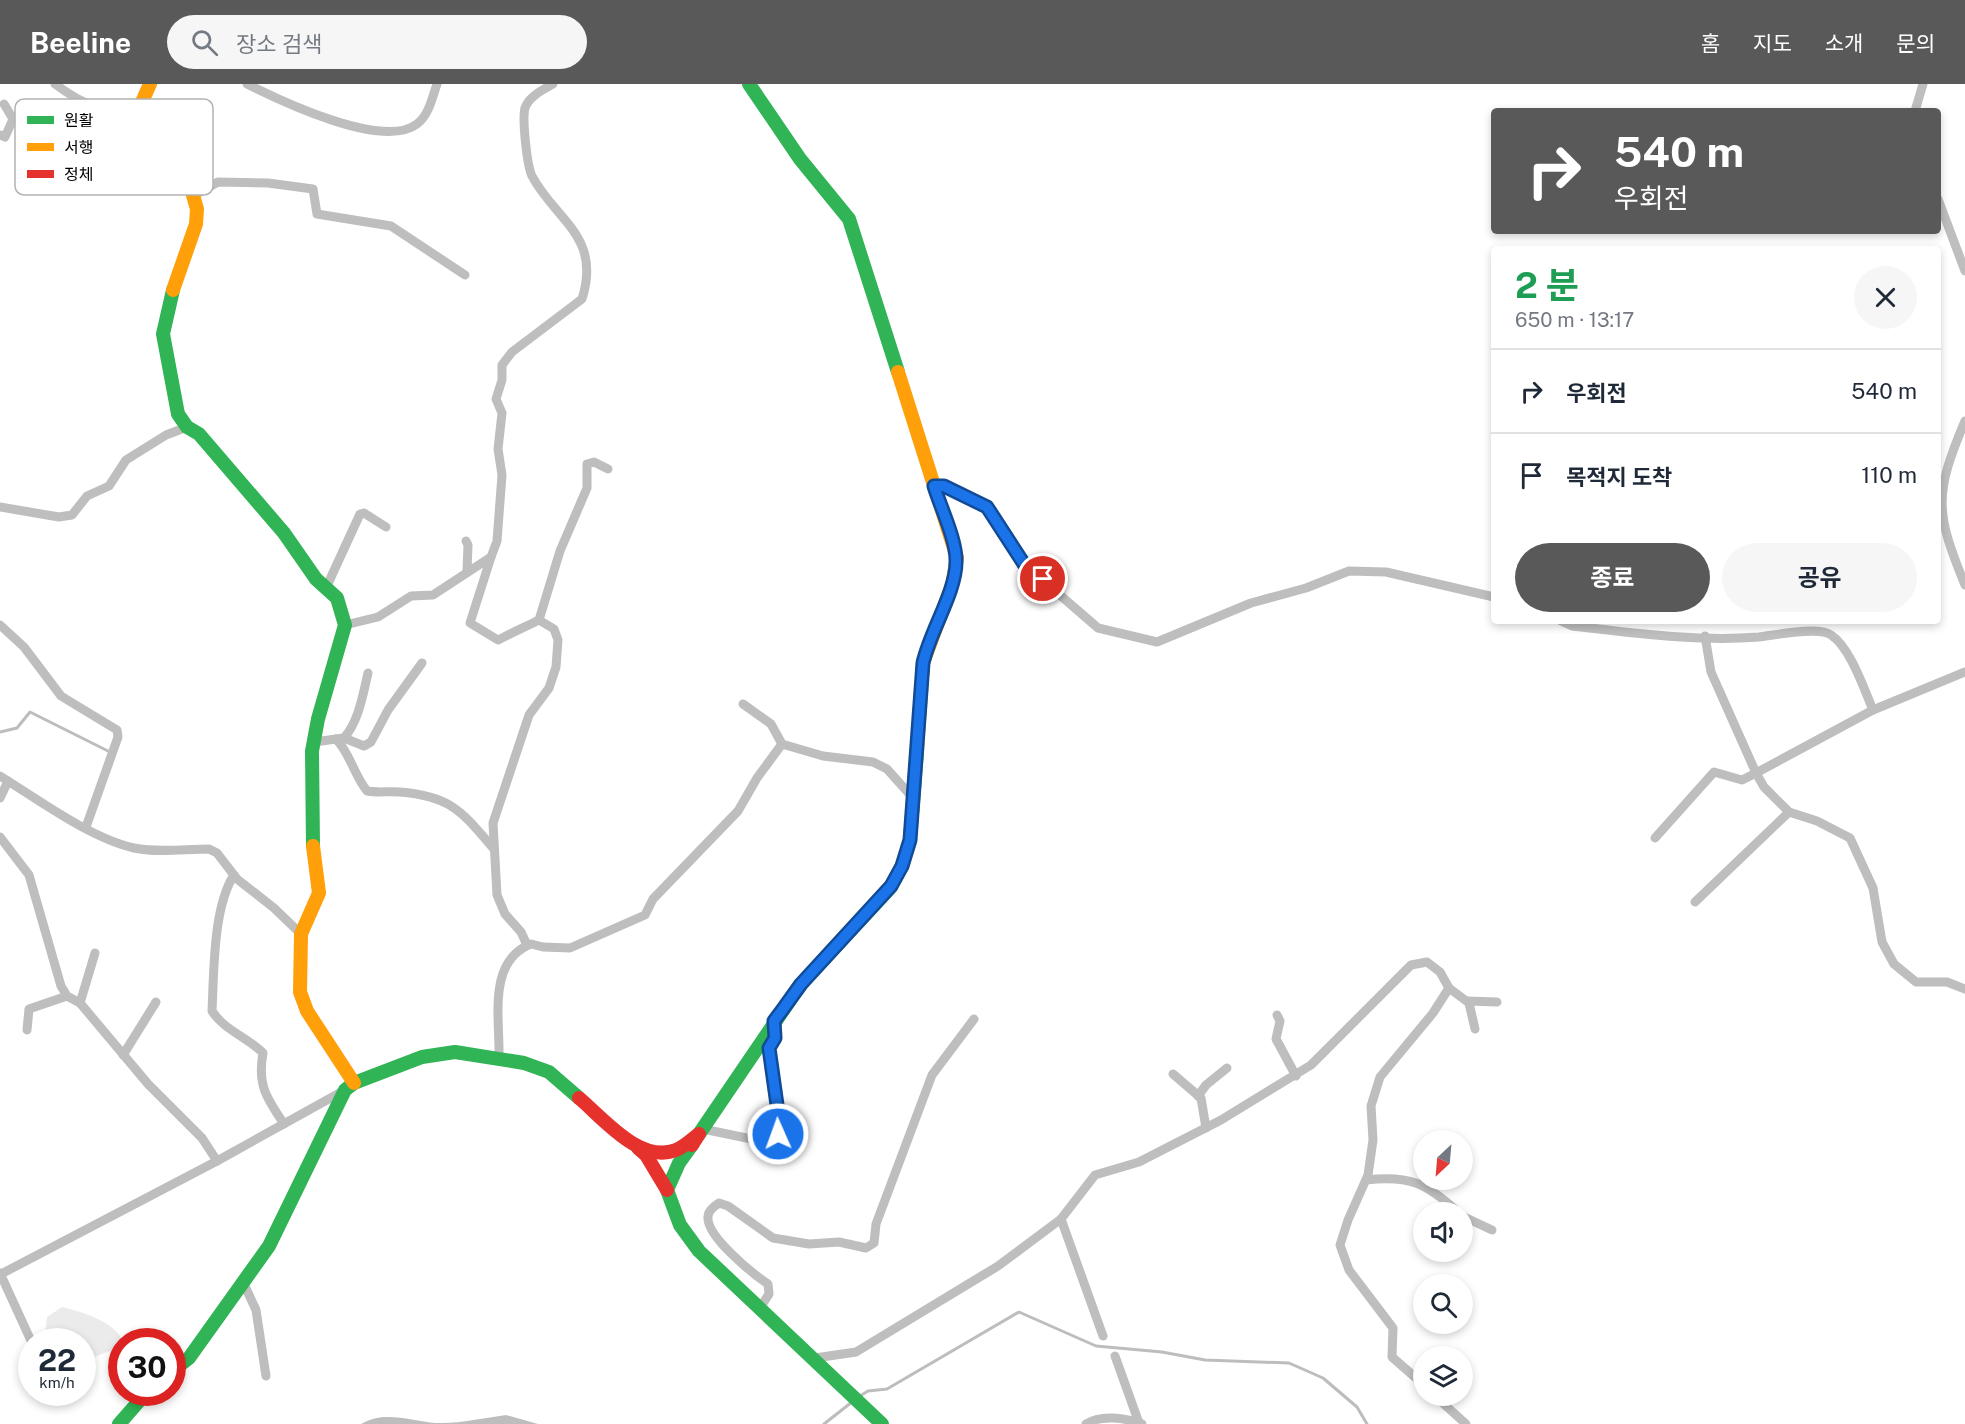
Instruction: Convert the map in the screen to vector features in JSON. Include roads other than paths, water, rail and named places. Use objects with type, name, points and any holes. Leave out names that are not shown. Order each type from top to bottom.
[{"type":"street","points":[[55,84],[74,99]]},
{"type":"street","points":[[142,99],[150,84]]},
{"type":"street","points":[[248,84],[300,108],[345,123],[380,131],[401,132],[417,124],[428,111],[437,84]]},
{"type":"street","points":[[553,84],[532,98],[525,108],[531,175],[574,229],[583,254],[585,289],[582,298],[512,352],[502,365],[502,380],[496,399],[502,413],[498,449],[502,475],[497,541],[470,623],[498,640],[512,630],[524,628],[539,620],[560,551],[586,488],[587,464],[594,462],[608,469]]},
{"type":"street","points":[[667,1190],[679,1163],[774,1021],[801,984],[891,886],[902,866],[910,840],[923,663],[928,641],[955,575],[957,558],[849,219],[800,159],[748,84]]},
{"type":"street","points":[[1916,108],[1923,84]]},
{"type":"street","points":[[0,135],[5,137],[13,119],[4,104]]},
{"type":"street","points":[[213,185],[218,182],[268,183],[313,189],[317,214],[391,226],[465,275]]},
{"type":"street","points":[[193,196],[197,209],[196,224],[175,280],[163,334],[178,414],[187,427],[199,434],[229,472],[284,533],[296,553],[337,598],[345,625],[314,742],[313,844],[319,893],[301,934],[300,992],[307,1011],[350,1087]]},
{"type":"street","points":[[1941,207],[1965,271]]},
{"type":"street","points":[[1941,494],[1947,464],[1965,421]]},
{"type":"street","points":[[0,507],[59,517],[72,515],[87,496],[109,486],[126,460],[166,435],[187,427]]},
{"type":"street","points":[[934,486],[944,486],[987,507],[1024,564],[1098,628],[1157,642],[1251,603],[1306,588],[1349,571],[1386,572],[1491,596]]},
{"type":"street","points":[[1941,505],[1947,541],[1965,585]]},
{"type":"street","points":[[326,588],[360,514],[364,513],[386,527]]},
{"type":"street","points":[[465,541],[468,545],[467,571]]},
{"type":"street","points":[[345,625],[378,617],[411,596],[433,595],[491,557]]},
{"type":"street","points":[[527,945],[521,932],[505,914],[497,895],[494,849],[495,812],[529,715],[549,688],[556,667],[558,640],[554,629],[539,620]]},
{"type":"street","points":[[1568,624],[1660,636],[1705,636],[1734,639],[1816,631],[1830,633],[1844,646],[1873,710]]},
{"type":"street","points":[[0,625],[24,647],[61,696],[117,730],[118,737],[86,827]]},
{"type":"street","points":[[1705,636],[1711,672],[1764,787],[1789,812],[1817,821],[1850,838],[1873,888],[1881,942],[1894,964],[1916,982],[1947,982],[1965,989]]},
{"type":"street","points":[[340,738],[364,746],[371,742],[388,710],[422,663]]},
{"type":"street","points":[[1655,838],[1714,771],[1742,780],[1873,710],[1965,672]]},
{"type":"street","points":[[314,742],[340,738],[350,731],[360,705],[368,673]]},
{"type":"street","points":[[743,704],[771,724],[782,744],[823,756],[873,762],[887,769],[913,798]]},
{"type":"street","points":[[340,738],[355,776],[367,791],[401,792],[441,800],[463,813],[494,849]]},
{"type":"street","points":[[500,1058],[500,980],[504,965],[527,945],[570,948],[645,915],[653,899],[738,811],[757,778],[782,744]]},
{"type":"street","points":[[0,798],[4,778],[62,815],[120,844],[137,849],[209,849],[217,853],[234,875],[301,934]]},
{"type":"street","points":[[1695,902],[1789,812]]},
{"type":"street","points":[[0,837],[29,875],[61,986],[67,996],[80,1003],[123,1055],[202,1138],[217,1161]]},
{"type":"street","points":[[234,875],[225,889],[219,909],[212,1011],[219,1022],[253,1043],[263,1053],[259,1075],[265,1092],[284,1124]]},
{"type":"street","points":[[80,1003],[95,953]]},
{"type":"street","points":[[815,1358],[856,1352],[998,1266],[1061,1220],[1095,1175],[1139,1161],[1206,1128],[1296,1076],[1311,1065],[1411,965],[1426,962],[1440,972],[1449,988],[1467,1001],[1497,1002]]},
{"type":"street","points":[[1413,1375],[1392,1357],[1393,1328],[1349,1270],[1341,1245],[1348,1220],[1366,1180],[1372,1140],[1371,1106],[1380,1077],[1433,1013],[1449,988]]},
{"type":"street","points":[[27,1030],[29,1010],[67,996]]},
{"type":"street","points":[[1467,1001],[1475,1029]]},
{"type":"street","points":[[123,1055],[156,1002]]},
{"type":"street","points":[[1277,1015],[1280,1021],[1276,1039],[1296,1076]]},
{"type":"street","points":[[760,1308],[770,1294],[768,1284],[740,1262],[711,1228],[707,1219],[710,1210],[719,1203],[728,1206],[773,1238],[787,1242],[839,1242],[866,1248],[874,1243],[876,1224],[932,1075],[974,1019]]},
{"type":"street","points":[[638,1148],[665,1153],[678,1150],[701,1132],[766,1142],[778,1134],[779,1119],[769,1048],[775,1038],[774,1021]]},
{"type":"street","points":[[25,1328],[0,1274],[217,1161],[350,1087],[422,1057],[455,1052],[500,1058],[549,1072],[638,1148],[646,1155],[667,1190],[680,1225],[699,1251],[815,1358],[882,1424]]},
{"type":"street","points":[[1198,1096],[1206,1085],[1227,1068]]},
{"type":"street","points":[[1173,1074],[1198,1096],[1206,1128]]},
{"type":"street","points":[[186,1360],[276,1233],[350,1087]]},
{"type":"street","points":[[1366,1180],[1388,1177],[1416,1180],[1447,1202]]},
{"type":"street","points":[[1061,1220],[1103,1336]]},
{"type":"street","points":[[1473,1221],[1492,1230]]},
{"type":"street","points":[[243,1282],[256,1310],[266,1376]]},
{"type":"street","points":[[1114,1356],[1141,1423]]},
{"type":"street","points":[[119,1424],[135,1406]]},
{"type":"street","points":[[1446,1406],[1466,1424]]},
{"type":"street","points":[[1086,1424],[1106,1418],[1129,1419],[1141,1423]]},
{"type":"waterway","points":[[0,732],[17,728],[30,712],[108,751]]},
{"type":"waterway","points":[[860,1396],[868,1391],[887,1389],[1019,1312],[1096,1346],[1162,1352],[1205,1360],[1289,1363],[1323,1378],[1357,1407],[1367,1424]]},
{"type":"waterway","points":[[824,1424],[852,1402]]}]
